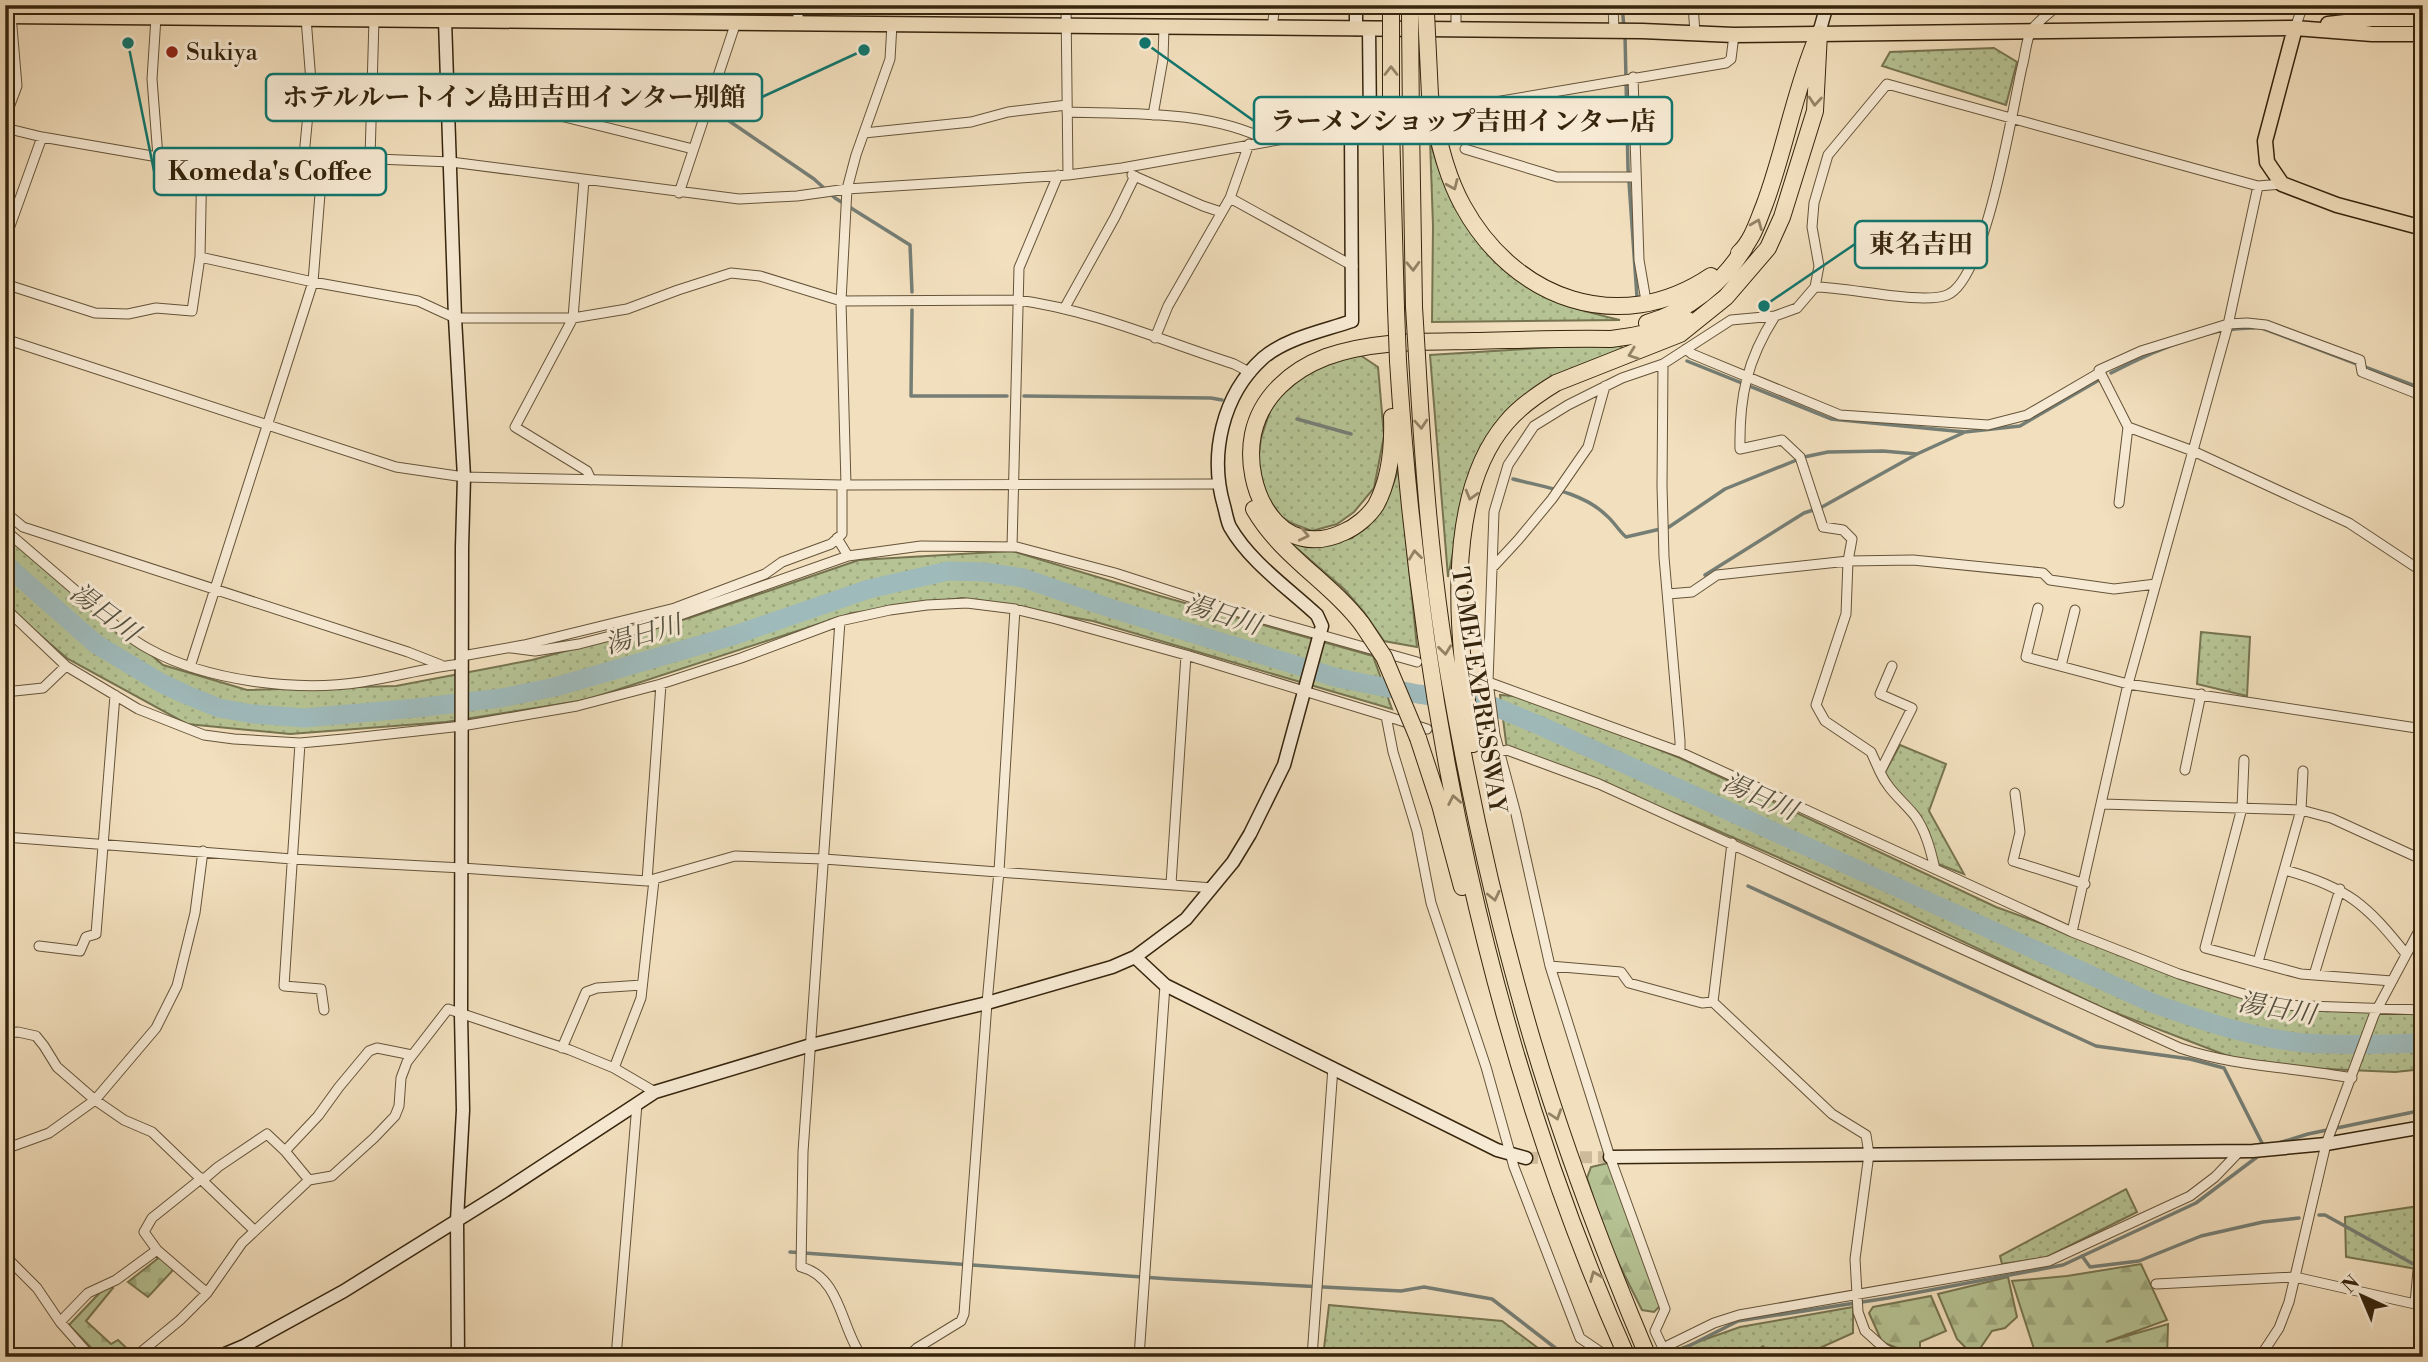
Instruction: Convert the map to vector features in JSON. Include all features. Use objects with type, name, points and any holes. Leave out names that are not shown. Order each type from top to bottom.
[{"type":"highway","points":[[1418,9],[1434,120],[1446,169],[1462,205],[1482,234],[1514,268],[1558,295],[1597,305],[1626,306],[1654,303],[1698,285],[1745,247]]},
{"type":"highway","name":"TOMEI EXPRESSWAY","points":[[1418,9],[1410,124],[1414,307],[1426,488],[1449,676],[1471,738],[1486,860],[1512,966],[1548,1090],[1595,1226],[1645,1350]]},
{"type":"highway","name":"TOMEI EXPRESSWAY","points":[[1391,10],[1394,361],[1429,732],[1515,1049],[1564,1197],[1627,1357]]},
{"type":"highway","points":[[1515,1049],[1461,884],[1440,804],[1429,732],[1363,624],[1339,597],[1277,542],[1252,506],[1244,481],[1242,436],[1256,401],[1273,379],[1309,355],[1340,344],[1366,337],[1443,332],[1589,330],[1637,326],[1662,319],[1709,290],[1731,270],[1753,233],[1772,185],[1803,73],[1819,33]]},
{"type":"highway","points":[[1471,738],[1460,619],[1461,554],[1474,485],[1494,440],[1515,413],[1539,393],[1577,374],[1669,340],[1726,297],[1752,269],[1768,248],[1782,217],[1815,111],[1819,33]]},
{"type":"highway","points":[[1394,361],[1390,458],[1376,505],[1361,522],[1337,536],[1311,538],[1287,530],[1274,521],[1259,500],[1251,474],[1249,455],[1254,427],[1266,401],[1290,376],[1307,366],[1328,356],[1361,348],[1409,342],[1632,337],[1671,327],[1712,308]]},
{"type":"main road","points":[[7,15],[374,19],[445,10],[736,22],[1642,31],[1734,35],[2295,29],[2423,34]]},
{"type":"main road","points":[[2295,29],[2371,19],[2423,19]]},
{"type":"main road","points":[[2295,29],[2265,141],[2267,162],[2282,184],[2337,205],[2423,228]]},
{"type":"street","points":[[798,5],[798,23]]},
{"type":"street","points":[[1012,547],[1019,268],[1063,175],[1067,108],[1066,5]]},
{"type":"street","points":[[1272,28],[1275,5]]},
{"type":"street","points":[[1356,5],[1362,28],[1370,123]]},
{"type":"street","points":[[1456,5],[1456,29]]},
{"type":"street","points":[[1613,5],[1616,31]]},
{"type":"street","points":[[1693,5],[1695,33]]},
{"type":"street","points":[[1819,33],[1827,5]]},
{"type":"street","points":[[1815,287],[1837,287],[1924,298],[1948,295],[1959,286],[1971,269],[1989,222],[2031,31],[2058,5]]},
{"type":"street","points":[[2295,29],[2303,5]]},
{"type":"street","points":[[445,10],[455,318],[464,477],[461,1015],[463,1110],[457,1220],[458,1357]]},
{"type":"street","points":[[5,118],[17,86],[7,15]]},
{"type":"street","points":[[156,17],[152,79],[158,156]]},
{"type":"street","points":[[304,156],[311,82],[306,18]]},
{"type":"street","points":[[370,158],[374,19]]},
{"type":"street","points":[[679,193],[736,22]]},
{"type":"street","points":[[5,530],[107,618],[148,649],[190,667],[233,680],[326,684],[362,682],[442,666],[675,608],[765,574],[782,562],[831,544],[842,534],[844,485],[841,301],[846,193],[890,59],[892,24]]},
{"type":"street","points":[[1153,115],[1163,59],[1164,27]]},
{"type":"street","points":[[5,128],[42,138],[158,156],[323,156],[451,162],[739,199],[836,190],[846,193],[1122,168],[1620,79],[1726,63],[1731,59],[1734,35]]},
{"type":"street","points":[[1633,77],[1634,177],[1639,260],[1645,295]]},
{"type":"street","points":[[2239,1151],[2216,1177],[2190,1196],[2049,1261],[1739,1315],[1714,1323],[1664,1352],[1655,1331],[1665,1309],[1610,1157],[1550,966],[1516,814],[1495,735],[1489,685],[1494,512],[1508,465],[1534,426],[1605,386],[1663,363],[1731,320],[1774,316],[1797,308],[1815,287],[1819,266],[1812,227],[1814,203],[1828,155],[1887,84],[2258,186],[2282,184]]},
{"type":"street","points":[[448,88],[694,149]]},
{"type":"street","points":[[864,133],[971,122],[1008,112],[1067,108],[1214,122],[1250,131],[1269,141]]},
{"type":"street","points":[[218,1357],[245,1351],[344,1291],[655,1092],[811,1045],[987,1003],[1112,967],[1135,957],[1186,919],[1213,888],[1250,834],[1284,765],[1321,634],[1322,626],[1317,615],[1254,557],[1229,526],[1217,484],[1217,457],[1222,426],[1233,398],[1264,358],[1285,344],[1352,321],[1351,127]]},
{"type":"street","points":[[5,240],[42,138]]},
{"type":"street","points":[[1155,338],[1168,306],[1230,198],[1249,144]]},
{"type":"street","points":[[1465,149],[1557,177],[1634,177]]},
{"type":"street","points":[[5,284],[95,313],[128,314],[156,308],[192,311],[200,257],[202,156]]},
{"type":"street","points":[[190,667],[313,282],[323,156]]},
{"type":"street","points":[[1122,168],[1221,212]]},
{"type":"street","points":[[1063,309],[1135,176]]},
{"type":"street","points":[[584,180],[573,318],[515,427],[587,471],[591,480]]},
{"type":"street","points":[[2073,932],[2128,684],[2227,328],[2258,186]]},
{"type":"street","points":[[1230,198],[1353,266]]},
{"type":"street","points":[[200,257],[313,282],[418,301],[455,318],[573,318],[627,309],[732,274],[760,276],[841,301],[1018,300],[1063,309],[1234,364],[1251,373]]},
{"type":"street","points":[[1774,316],[1759,340],[1746,378],[1740,415],[1740,449],[1782,440],[1801,461],[1823,527],[1843,530],[1852,540],[1848,561],[1846,614],[1816,705],[1825,721],[1871,752],[1885,782],[1917,819],[1935,869]]},
{"type":"street","points":[[2119,503],[2128,427],[2099,370],[2141,351],[2246,323],[2266,326],[2360,360],[2362,372],[2423,396]]},
{"type":"street","points":[[5,339],[396,467],[464,477],[844,485],[1217,484]]},
{"type":"street","points":[[1686,349],[1746,378],[1840,415],[1988,425],[2027,415],[2101,372]]},
{"type":"street","points":[[1663,363],[1663,521],[1681,741],[1679,752]]},
{"type":"street","points":[[1494,566],[1553,497],[1588,447],[1605,386]]},
{"type":"street","points":[[2128,427],[2193,451],[2349,523],[2423,572]]},
{"type":"street","points":[[5,512],[23,527],[408,652],[442,666]]},
{"type":"street","points":[[837,538],[848,556]]},
{"type":"street","points":[[512,648],[535,651],[579,644],[649,626],[848,556],[921,546],[1012,547],[1115,573],[1423,666]]},
{"type":"street","points":[[1668,594],[1692,592],[1717,575],[1848,561],[1913,560],[2043,573],[2050,580],[2114,589],[2156,584]]},
{"type":"street","points":[[5,608],[66,666],[138,709],[204,735],[300,743],[463,725],[577,706],[661,684],[840,621],[926,605],[967,603],[1014,609],[1186,655],[1305,689],[1429,732]]},
{"type":"street","points":[[2038,608],[2026,657],[2128,684],[2423,729]]},
{"type":"street","points":[[907,1357],[961,1321],[964,1314],[999,871],[1014,609]]},
{"type":"street","points":[[2062,666],[2076,610]]},
{"type":"street","points":[[840,621],[803,1152],[801,1266],[811,1269],[828,1284],[841,1310],[853,1345],[863,1357]]},
{"type":"street","points":[[1171,884],[1186,655]]},
{"type":"street","points":[[5,692],[43,688],[66,666]]},
{"type":"street","points":[[1880,772],[1912,708],[1880,694],[1892,666]]},
{"type":"street","points":[[1467,680],[1489,685],[1679,752],[2073,932],[2179,974],[2279,1006],[2376,1012],[2423,1010]]},
{"type":"street","points":[[614,1068],[641,998],[661,684]]},
{"type":"street","points":[[2185,770],[2201,694]]},
{"type":"street","points":[[39,946],[80,951],[86,937],[96,933],[115,695]]},
{"type":"street","points":[[1386,716],[1417,831],[1431,903],[1486,1067],[1510,1155],[1580,1338],[1608,1357]]},
{"type":"street","points":[[1471,738],[1499,752],[1507,750],[1599,784],[2180,1048],[2254,1066],[2352,1078]]},
{"type":"street","points":[[300,743],[284,986],[321,989],[324,1010]]},
{"type":"street","points":[[2244,760],[2242,808],[2205,948],[2301,974],[2392,981]]},
{"type":"street","points":[[2258,962],[2301,810],[2302,771]]},
{"type":"street","points":[[2015,793],[2020,832],[2014,861],[2085,884]]},
{"type":"street","points":[[2102,804],[2301,810],[2331,818],[2423,860]]},
{"type":"street","points":[[5,837],[292,859],[650,880],[735,856],[824,859],[1213,888]]},
{"type":"street","points":[[1713,1002],[1731,843]]},
{"type":"street","points":[[5,1149],[49,1133],[95,1100],[156,1028],[177,986],[195,913],[203,851]]},
{"type":"street","points":[[2285,870],[2315,878],[2340,889],[2377,918],[2406,954]]},
{"type":"street","points":[[2314,975],[2340,889]]},
{"type":"street","points":[[2260,1357],[2278,1328],[2289,1302],[2328,1140],[2355,1065],[2376,1012],[2423,923]]},
{"type":"street","points":[[1135,957],[1165,985],[1510,1155],[1526,1158]]},
{"type":"street","points":[[1550,966],[1621,972],[1629,983],[1702,1003],[1713,1002],[1832,1114],[1866,1135],[1869,1154],[1855,1259],[1858,1310],[1865,1331],[1885,1349],[1901,1357]]},
{"type":"street","points":[[562,1048],[586,992],[597,988],[642,985]]},
{"type":"street","points":[[1139,1357],[1165,985]]},
{"type":"street","points":[[135,1357],[180,1320],[207,1293],[242,1242],[309,1180],[332,1175],[395,1116],[399,1106],[401,1078],[407,1062],[448,1009],[614,1068],[655,1092]]},
{"type":"street","points":[[5,1033],[18,1032],[36,1036],[57,1067],[95,1100],[124,1120],[152,1132],[255,1231]]},
{"type":"street","points":[[285,1151],[318,1116],[369,1051],[377,1048],[388,1049],[412,1055]]},
{"type":"street","points":[[1312,1357],[1333,1067]]},
{"type":"street","points":[[616,1357],[637,1104]]},
{"type":"street","points":[[1610,1157],[2239,1151],[2423,1127]]},
{"type":"street","points":[[207,1293],[157,1250],[144,1232],[152,1218],[267,1134],[309,1180]]},
{"type":"street","points":[[60,1322],[88,1293],[116,1280],[157,1250]]},
{"type":"street","points":[[5,1256],[37,1288],[60,1322],[91,1357]]},
{"type":"street","points":[[2156,1284],[2295,1277],[2415,1304],[2418,1270],[2423,1270]]},
{"type":"green space","points":[[1994,48],[2017,62],[2006,105],[1882,66],[1890,52]]},
{"type":"green space","points":[[1430,140],[1436,162],[1454,204],[1465,224],[1493,260],[1539,294],[1620,320],[1432,322]]},
{"type":"green space","points":[[1621,343],[1622,351],[1520,402],[1494,425],[1468,481],[1448,577],[1430,355]]},
{"type":"green space","points":[[1360,355],[1378,367],[1384,436],[1374,488],[1354,512],[1337,524],[1312,531],[1281,516],[1265,494],[1258,462],[1261,438],[1273,402],[1293,382],[1317,366]]},
{"type":"green space","points":[[1399,469],[1417,647],[1384,641],[1344,589],[1286,539],[1328,544],[1352,538],[1385,505]]},
{"type":"green space","points":[[5,529],[163,665],[247,690],[396,686],[532,660],[689,618],[859,560],[1012,551],[1373,656],[1392,709],[1093,621],[962,598],[852,613],[586,700],[446,722],[290,734],[187,724],[68,659],[5,605]]},
{"type":"green space","points":[[2201,632],[2250,637],[2247,696],[2197,684]]},
{"type":"green space","points":[[1500,695],[1528,697],[1680,758],[1996,907],[2167,969],[2314,1010],[2423,1008],[2423,1069],[2395,1072],[2254,1066],[2103,1008],[1884,904],[1700,823],[1507,750]]},
{"type":"green space","points":[[1900,745],[1946,764],[1929,811],[1964,874],[1938,864],[1928,830],[1884,774]]},
{"type":"green space","points":[[1608,1163],[1661,1305],[1654,1312],[1642,1310],[1607,1240],[1587,1178],[1591,1167]]},
{"type":"green space","points":[[2126,1189],[2137,1212],[2045,1258],[2002,1264],[2000,1256]]},
{"type":"green space","points":[[2419,1206],[2423,1234],[2423,1270],[2346,1257],[2345,1217]]},
{"type":"green space","points":[[161,1256],[174,1269],[148,1297],[128,1282]]},
{"type":"green space","points":[[2141,1264],[2167,1320],[2106,1342],[2168,1324],[2167,1357],[2026,1357],[2034,1349],[2012,1281],[2067,1276]]},
{"type":"green space","points":[[2008,1277],[2017,1317],[2005,1328],[1992,1331],[1979,1350],[1966,1348],[1957,1339],[1938,1294]]},
{"type":"green space","points":[[109,1283],[113,1288],[86,1321],[111,1344],[118,1340],[136,1357],[100,1357],[69,1325]]},
{"type":"green space","points":[[1931,1296],[1946,1331],[1920,1342],[1920,1357],[1882,1342],[1869,1313],[1873,1307]]},
{"type":"green space","points":[[1329,1305],[1502,1321],[1550,1357],[1323,1357]]},
{"type":"green space","points":[[1853,1307],[1853,1333],[1800,1357],[1773,1357],[1763,1346],[1747,1357],[1671,1357],[1669,1352],[1740,1327]]},
{"type":"waterway","points":[[1622,5],[1624,28]]},
{"type":"waterway","points":[[1625,35],[1628,168],[1637,297]]},
{"type":"waterway","points":[[719,114],[814,179],[835,198],[910,245],[912,292]]},
{"type":"waterway","points":[[912,310],[911,396],[1007,396]]},
{"type":"waterway","points":[[2111,373],[2162,349],[2199,336],[2254,328]]},
{"type":"waterway","points":[[2262,328],[2423,389]]},
{"type":"waterway","points":[[1687,361],[1831,419],[1965,432],[2020,426],[2099,380]]},
{"type":"waterway","points":[[1024,396],[1222,400]]},
{"type":"waterway","points":[[1297,419],[1351,434]]},
{"type":"waterway","points":[[1705,575],[1804,513],[1822,507],[1917,454],[1963,433]]},
{"type":"waterway","points":[[1513,479],[1587,501],[1607,516],[1626,537],[1669,527],[1725,489],[1804,457],[1828,452],[1883,451],[1917,454]]},
{"type":"waterway","name":"湯日川","points":[[5,564],[96,644],[161,683],[219,708],[304,718],[501,698],[555,687],[735,635],[869,589],[948,571],[984,572],[1023,578],[1113,609],[1338,678],[1418,694],[1488,704],[2150,1002],[2187,1015],[2246,1033],[2285,1041],[2349,1045],[2423,1043]]},
{"type":"waterway","points":[[1748,886],[2096,1046],[2190,1059],[2224,1068],[2263,1145]]},
{"type":"waterway","points":[[2272,1145],[2308,1134],[2423,1110]]},
{"type":"waterway","points":[[1673,1354],[1738,1321],[1888,1298],[2063,1265],[2196,1203],[2261,1154]]},
{"type":"waterway","points":[[2319,1215],[2325,1215],[2417,1266]]},
{"type":"waterway","points":[[2082,1256],[2090,1267],[2139,1261],[2201,1236],[2263,1222],[2299,1218]]},
{"type":"waterway","points":[[790,1252],[1170,1279],[1401,1291],[1424,1287],[1492,1299],[1567,1357]]},
{"type":"tunnel","points":[[1526,1158],[1610,1157]]},
{"type":"place","name":"Komeda's Coffee","points":[[128,43]]},
{"type":"place","name":"ラーメンショップ吉田インター店","points":[[1145,43]]},
{"type":"place","name":"ホテルルートイン島田吉田インター別館","points":[[864,50]]},
{"type":"place","name":"Sukiya","points":[[172,52]]},
{"type":"place","name":"東名吉田","points":[[1764,306]]}]
